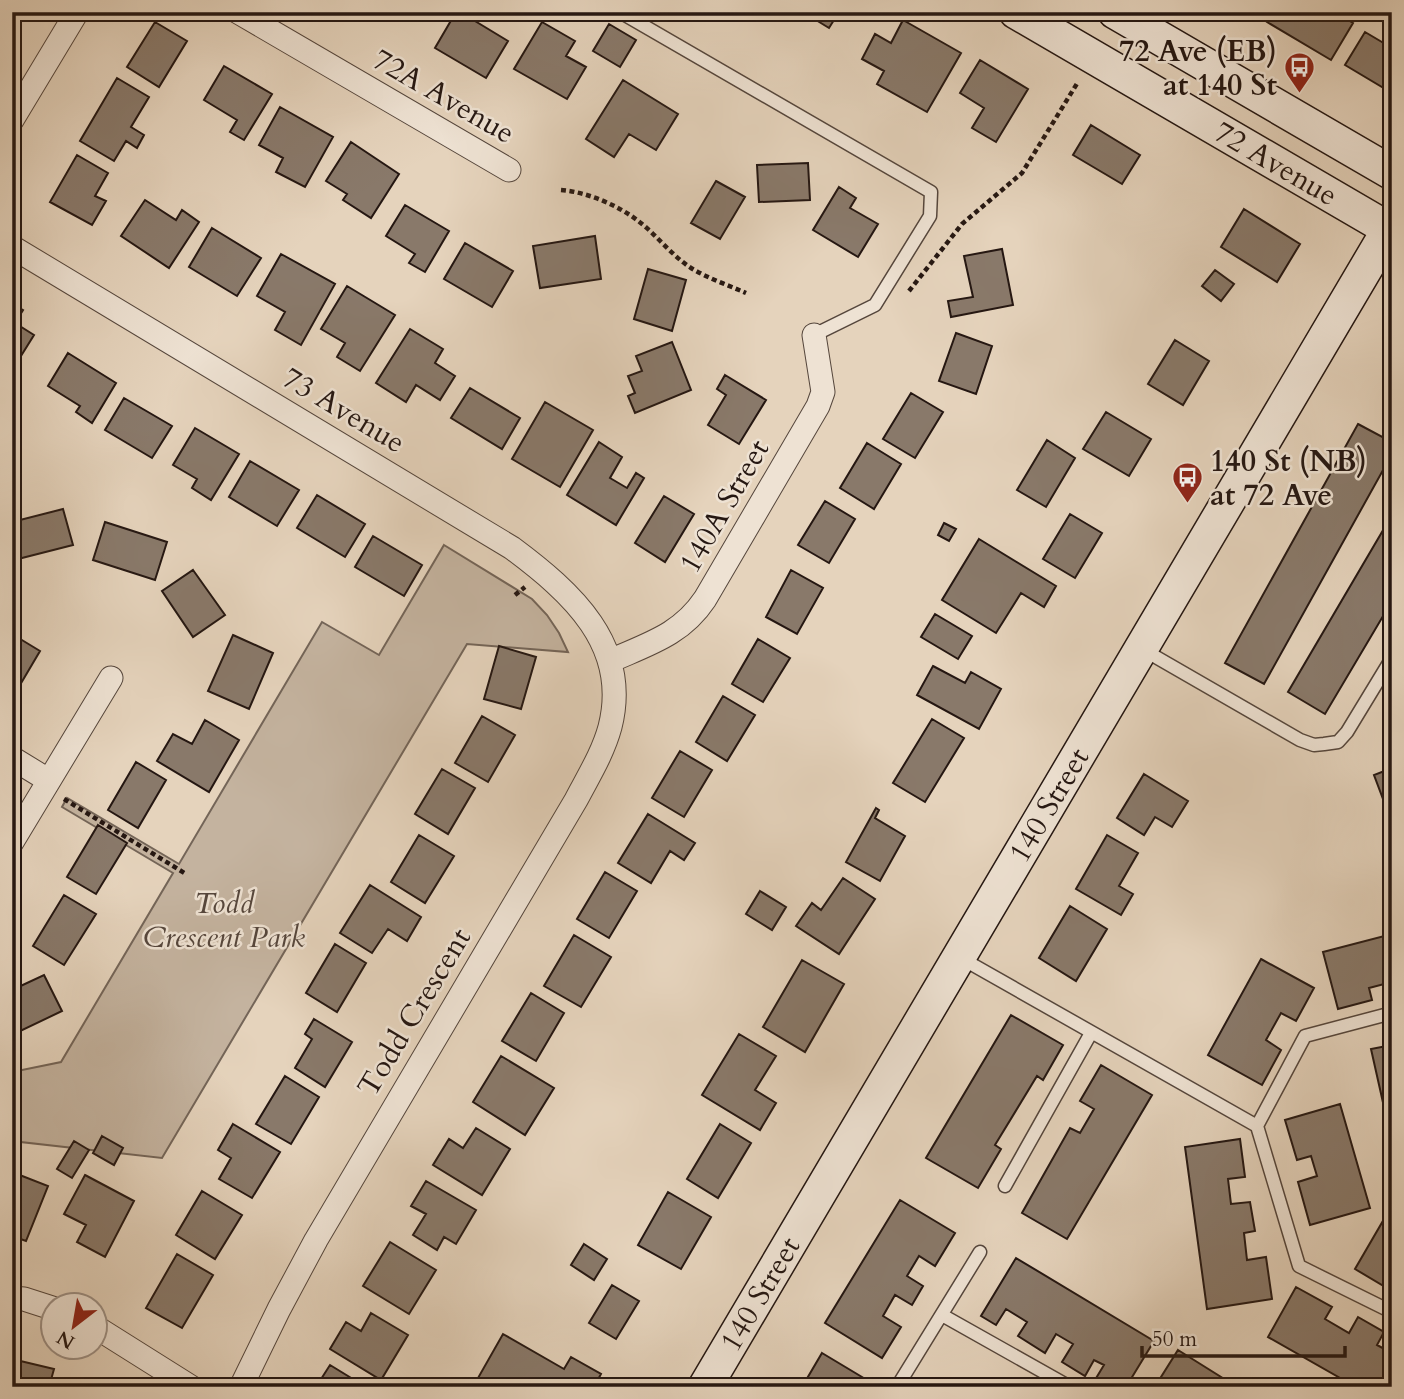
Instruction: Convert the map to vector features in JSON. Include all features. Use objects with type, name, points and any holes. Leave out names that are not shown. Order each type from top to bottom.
[{"type":"main road","name":"72 Avenue","points":[[1016,12],[1391,228]]},
{"type":"main road","name":"72 Avenue","points":[[1115,12],[1392,173]]},
{"type":"main road","name":"140 Street","points":[[705,1387],[1391,228]]},
{"type":"street","points":[[12,120],[77,12]]},
{"type":"street","name":"72A Avenue","points":[[238,12],[509,170]]},
{"type":"street","name":"73 Avenue","points":[[12,247],[512,548],[561,587],[576,604],[606,647],[610,662]]},
{"type":"street","name":"140A Street","points":[[610,662],[666,637],[688,621],[705,599],[818,407],[823,393],[814,335]]},
{"type":"street","name":"Todd Crescent","points":[[242,1387],[316,1240],[594,765],[609,730],[614,709],[615,693],[610,662]]},
{"type":"street","points":[[12,842],[52,787],[111,678]]},
{"type":"street","points":[[12,758],[52,787]]},
{"type":"street","points":[[12,1297],[38,1304]]},
{"type":"street","points":[[108,1335],[191,1387]]},
{"type":"lane","points":[[620,12],[931,192],[930,216],[874,305],[814,335]]},
{"type":"lane","points":[[1141,648],[1300,740],[1314,745],[1338,742],[1347,732],[1392,658]]},
{"type":"lane","points":[[959,957],[1257,1126],[1299,1266],[1392,1312]]},
{"type":"lane","points":[[1257,1126],[1305,1037],[1392,1013]]},
{"type":"lane","points":[[1005,1186],[1091,1033]]},
{"type":"lane","points":[[897,1387],[980,1252]]},
{"type":"lane","points":[[942,1315],[1070,1387]]},
{"type":"path","points":[[904,298],[962,224],[1023,173],[1082,75]]},
{"type":"path","points":[[561,190],[573,191],[617,208],[637,220],[692,269],[746,293]]},
{"type":"path","points":[[52,787],[186,874]]},
{"type":"green space","name":"Todd Crescent Park","points":[[444,545],[532,599],[547,615],[568,652],[467,644],[162,1158],[12,1141],[12,1072],[61,1062],[173,873],[62,807],[67,798],[179,864],[322,622],[379,655]]},
{"type":"building","points":[[456,12],[508,41],[486,78],[435,48]]},
{"type":"building","points":[[803,12],[839,12],[829,28]]},
{"type":"building","points":[[1273,12],[1335,12],[1353,23],[1331,60],[1267,22]]},
{"type":"building","points":[[903,20],[961,53],[927,112],[877,84],[884,71],[862,59],[875,34],[891,43]]},
{"type":"building","points":[[155,22],[187,41],[159,87],[127,67]]},
{"type":"building","points":[[542,22],[575,41],[566,56],[586,67],[567,99],[514,69]]},
{"type":"building","points":[[609,24],[636,40],[620,67],[593,51]]},
{"type":"building","points":[[1365,32],[1392,48],[1392,93],[1345,65]]},
{"type":"building","points":[[980,60],[1028,89],[996,142],[972,128],[984,108],[960,93]]},
{"type":"building","points":[[224,66],[272,94],[244,140],[230,132],[237,120],[204,100]]},
{"type":"building","points":[[117,78],[149,97],[131,127],[144,135],[137,148],[126,141],[114,161],[80,141]]},
{"type":"building","points":[[623,80],[678,114],[656,150],[629,134],[614,157],[586,139]]},
{"type":"building","points":[[280,107],[333,137],[305,187],[276,172],[283,158],[259,145]]},
{"type":"building","points":[[1091,125],[1140,155],[1122,184],[1073,155]]},
{"type":"building","points":[[351,142],[399,174],[371,218],[343,200],[347,194],[326,181]]},
{"type":"building","points":[[77,155],[108,173],[95,196],[106,201],[92,225],[50,202]]},
{"type":"building","points":[[808,163],[810,200],[759,202],[757,165]]},
{"type":"building","points":[[716,181],[745,197],[720,239],[691,223]]},
{"type":"building","points":[[839,187],[856,198],[850,208],[878,224],[858,257],[813,230]]},
{"type":"building","points":[[145,200],[176,220],[182,210],[199,222],[169,268],[121,236]]},
{"type":"building","points":[[405,205],[449,231],[425,272],[409,263],[415,254],[386,236]]},
{"type":"building","points":[[1244,209],[1300,244],[1277,282],[1221,247]]},
{"type":"building","points":[[212,228],[261,258],[237,296],[189,267]]},
{"type":"building","points":[[595,236],[601,279],[540,288],[533,246]]},
{"type":"building","points":[[465,243],[513,271],[492,307],[444,279]]},
{"type":"building","points":[[1002,249],[1013,305],[951,317],[948,301],[973,297],[964,256]]},
{"type":"building","points":[[281,254],[335,284],[301,345],[275,330],[285,312],[257,296]]},
{"type":"building","points":[[648,269],[686,280],[672,331],[634,319]]},
{"type":"building","points":[[1215,270],[1234,284],[1221,301],[1202,286]]},
{"type":"building","points":[[347,286],[395,315],[360,371],[337,357],[345,343],[321,329]]},
{"type":"building","points":[[12,304],[23,310],[15,323],[34,335],[16,364],[12,362]]},
{"type":"building","points":[[410,329],[443,349],[435,363],[455,376],[440,400],[416,385],[406,402],[376,383]]},
{"type":"building","points":[[956,333],[992,346],[976,394],[939,381]]},
{"type":"building","points":[[1175,340],[1209,361],[1183,405],[1148,384]]},
{"type":"building","points":[[672,342],[691,390],[635,413],[628,396],[635,393],[628,376],[642,371],[636,356]]},
{"type":"building","points":[[68,353],[116,383],[92,423],[76,412],[80,406],[48,386]]},
{"type":"building","points":[[725,375],[766,400],[739,444],[708,425],[726,395],[717,389]]},
{"type":"building","points":[[470,388],[520,418],[502,449],[451,418]]},
{"type":"building","points":[[911,393],[943,412],[915,458],[883,439]]},
{"type":"building","points":[[124,398],[172,426],[152,458],[105,430]]},
{"type":"building","points":[[545,402],[593,430],[560,487],[512,459]]},
{"type":"building","points":[[1106,412],[1151,439],[1129,476],[1083,449]]},
{"type":"building","points":[[1358,424],[1392,442],[1392,454],[1264,684],[1225,663]]},
{"type":"building","points":[[195,428],[239,454],[211,500],[192,488],[197,479],[173,465]]},
{"type":"building","points":[[1047,440],[1075,458],[1046,507],[1017,490]]},
{"type":"building","points":[[599,442],[622,457],[610,478],[627,488],[636,473],[644,478],[616,525],[567,495]]},
{"type":"building","points":[[867,443],[901,464],[874,509],[840,488]]},
{"type":"building","points":[[250,461],[299,490],[277,526],[229,497]]},
{"type":"building","points":[[317,495],[365,524],[345,557],[297,528]]},
{"type":"building","points":[[664,496],[694,514],[665,562],[635,543]]},
{"type":"building","points":[[825,501],[855,519],[829,563],[798,545]]},
{"type":"building","points":[[63,509],[73,545],[18,559],[12,538],[12,522]]},
{"type":"building","points":[[1070,514],[1102,533],[1075,578],[1043,559]]},
{"type":"building","points":[[1392,515],[1392,601],[1325,714],[1288,692]]},
{"type":"building","points":[[105,522],[167,542],[155,580],[93,560]]},
{"type":"building","points":[[944,523],[956,529],[949,541],[938,535]]},
{"type":"building","points":[[373,536],[422,565],[404,596],[355,567]]},
{"type":"building","points":[[979,539],[1056,586],[1044,607],[1021,593],[996,633],[942,600]]},
{"type":"building","points":[[193,570],[225,615],[193,637],[162,591]]},
{"type":"building","points":[[791,570],[823,588],[797,634],[766,617]]},
{"type":"building","points":[[935,614],[972,636],[958,659],[921,637]]},
{"type":"building","points":[[12,634],[40,651],[20,685],[12,681]]},
{"type":"building","points":[[233,635],[273,653],[249,709],[208,691]]},
{"type":"building","points":[[758,639],[790,658],[763,702],[732,684]]},
{"type":"building","points":[[499,646],[536,657],[521,709],[484,699]]},
{"type":"building","points":[[933,666],[965,683],[971,672],[1001,689],[979,729],[917,695]]},
{"type":"building","points":[[723,696],[755,715],[727,761],[696,742]]},
{"type":"building","points":[[482,716],[515,735],[488,782],[455,763]]},
{"type":"building","points":[[932,719],[964,738],[925,802],[893,783]]},
{"type":"building","points":[[205,720],[239,740],[209,792],[157,761],[173,734],[192,744]]},
{"type":"building","points":[[680,751],[712,770],[684,817],[652,798]]},
{"type":"building","points":[[136,762],[166,780],[138,828],[108,810]]},
{"type":"building","points":[[1392,768],[1392,823],[1374,775]]},
{"type":"building","points":[[442,769],[475,788],[448,834],[415,814]]},
{"type":"building","points":[[1144,774],[1188,801],[1172,827],[1155,817],[1144,835],[1117,818]]},
{"type":"building","points":[[876,808],[879,810],[875,818],[905,836],[880,881],[846,862]]},
{"type":"building","points":[[648,814],[695,843],[684,860],[670,851],[651,883],[618,863]]},
{"type":"building","points":[[98,825],[127,843],[96,894],[67,877]]},
{"type":"building","points":[[419,835],[454,856],[425,903],[391,882]]},
{"type":"building","points":[[1107,835],[1138,853],[1119,886],[1133,894],[1121,915],[1076,889]]},
{"type":"building","points":[[605,872],[637,891],[609,938],[577,919]]},
{"type":"building","points":[[843,878],[875,899],[839,954],[796,926],[812,903],[821,910]]},
{"type":"building","points":[[370,885],[421,917],[407,941],[388,929],[372,953],[340,933]]},
{"type":"building","points":[[760,891],[786,907],[772,930],[746,914]]},
{"type":"building","points":[[64,895],[96,914],[64,965],[33,946]]},
{"type":"building","points":[[1070,906],[1107,929],[1076,981],[1039,958]]},
{"type":"building","points":[[1392,934],[1392,982],[1369,988],[1372,1000],[1338,1009],[1323,952]]},
{"type":"building","points":[[574,935],[611,957],[581,1007],[544,986]]},
{"type":"building","points":[[335,944],[366,963],[337,1012],[306,993]]},
{"type":"building","points":[[1261,959],[1314,988],[1296,1021],[1281,1013],[1266,1040],[1281,1050],[1262,1085],[1208,1055]]},
{"type":"building","points":[[802,960],[844,984],[805,1052],[763,1027]]},
{"type":"building","points":[[44,975],[62,1011],[14,1034],[12,990]]},
{"type":"building","points":[[531,993],[564,1013],[536,1061],[502,1041]]},
{"type":"building","points":[[1011,1015],[1063,1045],[1043,1080],[1037,1076],[995,1145],[1001,1149],[978,1188],[926,1158]]},
{"type":"building","points":[[314,1019],[352,1042],[325,1087],[295,1068],[312,1039],[305,1034]]},
{"type":"building","points":[[739,1034],[776,1056],[755,1090],[776,1103],[760,1130],[702,1095]]},
{"type":"building","points":[[1392,1045],[1392,1105],[1384,1107],[1371,1049]]},
{"type":"building","points":[[501,1056],[554,1088],[525,1135],[473,1102]]},
{"type":"building","points":[[1101,1065],[1152,1095],[1067,1239],[1022,1213],[1070,1128],[1080,1133],[1094,1109],[1080,1101]]},
{"type":"building","points":[[285,1076],[319,1097],[291,1144],[256,1124]]},
{"type":"building","points":[[1340,1104],[1370,1208],[1310,1225],[1298,1182],[1317,1176],[1311,1156],[1297,1160],[1285,1120]]},
{"type":"building","points":[[233,1124],[280,1152],[252,1198],[219,1179],[231,1158],[218,1150]]},
{"type":"building","points":[[720,1124],[751,1143],[718,1198],[687,1179]]},
{"type":"building","points":[[476,1128],[510,1149],[482,1195],[433,1165],[449,1139],[463,1148]]},
{"type":"building","points":[[102,1136],[123,1148],[114,1165],[93,1153]]},
{"type":"building","points":[[1240,1139],[1245,1177],[1228,1179],[1231,1204],[1250,1202],[1255,1231],[1244,1233],[1247,1260],[1266,1257],[1272,1299],[1207,1309],[1185,1147]]},
{"type":"building","points":[[74,1141],[89,1150],[72,1178],[57,1169]]},
{"type":"building","points":[[12,1172],[48,1186],[26,1241],[12,1236]]},
{"type":"building","points":[[85,1175],[134,1201],[105,1257],[77,1242],[86,1225],[64,1214]]},
{"type":"building","points":[[426,1181],[476,1210],[456,1244],[444,1237],[437,1250],[413,1235],[426,1214],[411,1206]]},
{"type":"building","points":[[202,1191],[242,1215],[215,1259],[176,1235]]},
{"type":"building","points":[[668,1192],[711,1217],[681,1269],[638,1245]]},
{"type":"building","points":[[900,1200],[955,1233],[935,1266],[919,1256],[907,1276],[923,1286],[912,1305],[895,1295],[883,1316],[901,1327],[882,1358],[825,1323]]},
{"type":"building","points":[[1387,1214],[1392,1217],[1392,1291],[1355,1269]]},
{"type":"building","points":[[390,1242],[436,1270],[409,1314],[363,1286]]},
{"type":"building","points":[[584,1244],[607,1259],[594,1280],[571,1265]]},
{"type":"building","points":[[177,1254],[213,1275],[182,1328],[146,1308]]},
{"type":"building","points":[[1016,1258],[1154,1341],[1126,1387],[1107,1387],[1095,1380],[1104,1365],[1094,1360],[1085,1376],[1062,1362],[1073,1344],[1056,1334],[1045,1353],[1018,1336],[1027,1322],[1006,1309],[996,1325],[981,1316]]},
{"type":"building","points":[[612,1285],[639,1301],[616,1339],[589,1323]]},
{"type":"building","points":[[1296,1287],[1332,1307],[1325,1319],[1349,1333],[1358,1317],[1384,1332],[1377,1345],[1392,1353],[1392,1387],[1356,1387],[1268,1337]]},
{"type":"building","points":[[371,1313],[408,1335],[381,1380],[330,1349],[346,1322],[361,1331]]},
{"type":"building","points":[[503,1334],[564,1369],[571,1357],[601,1374],[594,1387],[494,1387],[478,1378]]},
{"type":"building","points":[[1178,1350],[1237,1387],[1159,1387],[1156,1385]]},
{"type":"building","points":[[822,1353],[877,1386],[877,1387],[802,1387]]},
{"type":"building","points":[[12,1359],[54,1369],[49,1387],[12,1387]]},
{"type":"building","points":[[330,1365],[361,1384],[359,1387],[316,1387]]},
{"type":"place","name":"72 Ave (EB) at 140 St","points":[[1300,95]]},
{"type":"place","name":"140 St (NB) at 72 Ave","points":[[1187,505]]}]
